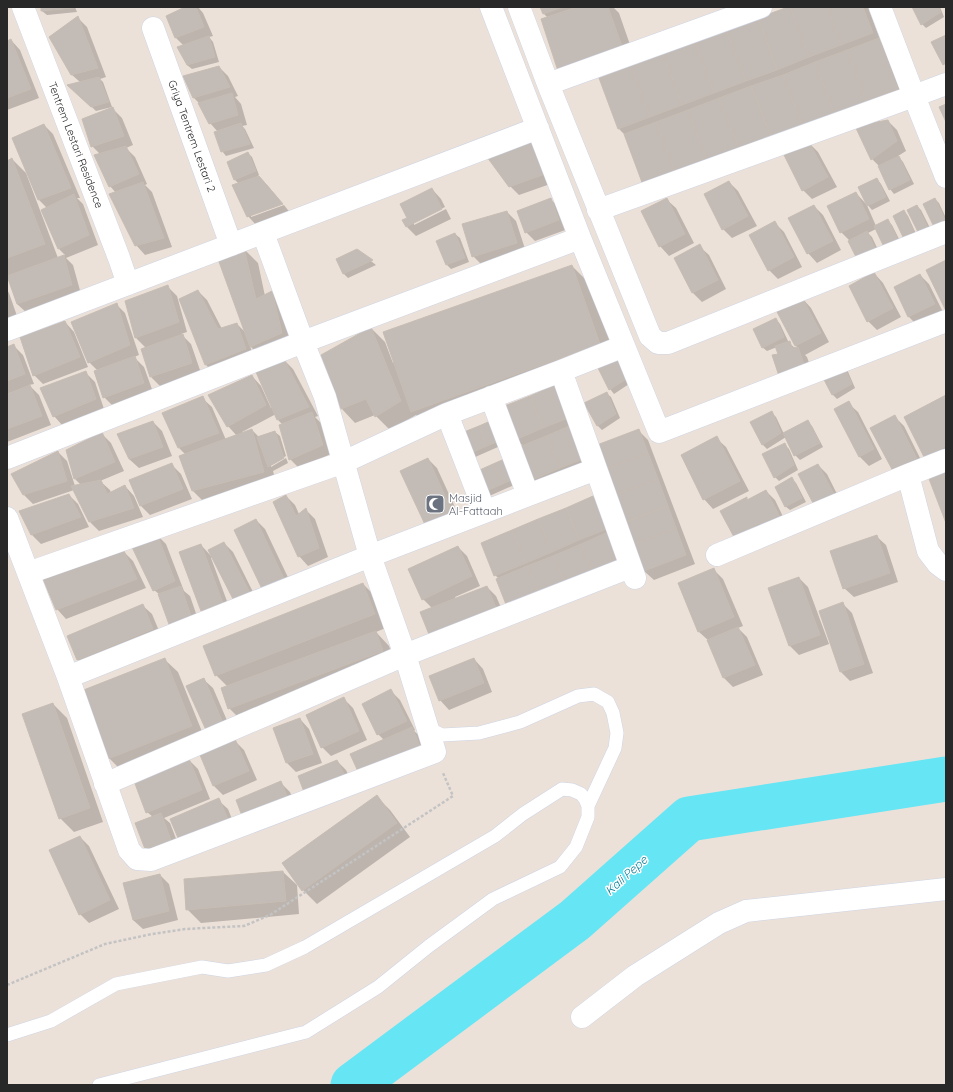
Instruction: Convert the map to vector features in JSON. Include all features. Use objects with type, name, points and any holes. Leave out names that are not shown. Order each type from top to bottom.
[{"type":"street","name":"Tentrem Lestari Residence","points":[[23,7],[128,284]]},
{"type":"street","points":[[491,7],[580,238],[660,432],[946,321]]},
{"type":"street","points":[[519,7],[598,210],[650,336],[658,343],[668,343],[946,232]]},
{"type":"street","points":[[548,84],[761,7]]},
{"type":"street","points":[[880,7],[946,177]]},
{"type":"street","name":"Griya Tentrem Lestari 2","points":[[152,28],[231,245]]},
{"type":"street","points":[[598,210],[946,84]]},
{"type":"street","points":[[7,330],[538,128]]},
{"type":"street","points":[[7,518],[68,678],[129,850],[137,859],[151,860],[435,752],[405,655],[370,556],[325,397],[263,233]]},
{"type":"street","points":[[7,458],[304,342],[580,238]]},
{"type":"street","points":[[28,573],[344,462],[447,414],[624,346]]},
{"type":"street","points":[[105,784],[405,655],[632,572],[561,371]]},
{"type":"street","points":[[491,397],[528,495]]},
{"type":"street","points":[[447,414],[485,512]]},
{"type":"street","points":[[717,555],[946,460]]},
{"type":"street","points":[[68,678],[370,556],[596,469]]},
{"type":"street","points":[[908,475],[928,551],[938,564],[946,570]]},
{"type":"street","points":[[582,1017],[635,976],[719,923],[746,911],[946,889]]},
{"type":"lane","points":[[427,728],[442,735],[480,733],[520,722],[578,696],[594,694],[608,702],[613,713],[617,733],[615,748],[588,806]]},
{"type":"lane","points":[[7,1035],[51,1021],[116,984],[202,968],[228,971],[266,965],[305,947],[496,836],[523,814],[562,790],[572,790],[581,794],[585,799],[588,806],[588,817],[576,847],[560,867],[493,899],[429,946],[378,987],[306,1032],[99,1085]]},
{"type":"path","points":[[7,985],[105,944],[185,929],[244,926],[270,915],[453,796],[435,752]]},
{"type":"building","points":[[41,7],[73,7],[74,8],[41,11]]},
{"type":"building","points":[[185,7],[196,7],[204,27],[175,38],[166,16]]},
{"type":"building","points":[[540,7],[563,7],[543,14]]},
{"type":"building","points":[[577,7],[608,7],[623,49],[558,71],[541,19]]},
{"type":"building","points":[[790,7],[809,57],[777,70],[758,18]]},
{"type":"building","points":[[790,7],[827,7],[841,45],[809,57]]},
{"type":"building","points":[[827,7],[863,7],[873,33],[841,45]]},
{"type":"building","points":[[912,7],[938,7],[941,12],[921,25]]},
{"type":"building","points":[[78,16],[98,68],[71,75],[49,37]]},
{"type":"building","points":[[758,18],[777,70],[746,81],[726,30]]},
{"type":"building","points":[[726,30],[746,81],[714,93],[695,42]]},
{"type":"building","points":[[946,35],[946,63],[943,65],[931,42]]},
{"type":"building","points":[[209,36],[215,57],[187,65],[177,47]]},
{"type":"building","points":[[879,38],[898,89],[866,101],[847,50]]},
{"type":"building","points":[[11,39],[31,89],[7,98],[7,41]]},
{"type":"building","points":[[695,42],[714,93],[682,105],[663,54]]},
{"type":"building","points":[[847,50],[866,101],[834,113],[815,62]]},
{"type":"building","points":[[663,54],[682,105],[650,117],[631,66]]},
{"type":"building","points":[[815,62],[834,113],[802,125],[783,75]]},
{"type":"building","points":[[219,66],[230,87],[193,98],[183,76]]},
{"type":"building","points":[[631,66],[650,117],[618,129],[599,78]]},
{"type":"building","points":[[783,75],[802,125],[771,137],[751,86]]},
{"type":"building","points":[[99,77],[109,102],[91,107],[67,85]]},
{"type":"building","points":[[751,86],[771,137],[739,149],[719,98]]},
{"type":"building","points":[[232,93],[238,115],[209,124],[198,103]]},
{"type":"building","points":[[719,98],[739,149],[707,161],[688,110]]},
{"type":"building","points":[[946,104],[946,122],[939,107]]},
{"type":"building","points":[[113,107],[124,136],[91,147],[82,119]]},
{"type":"building","points":[[688,110],[707,161],[675,173],[656,122]]},
{"type":"building","points":[[888,120],[897,141],[871,160],[855,126]]},
{"type":"building","points":[[656,122],[675,173],[643,185],[624,134]]},
{"type":"building","points":[[241,123],[250,144],[221,152],[214,132]]},
{"type":"building","points":[[44,124],[71,188],[38,200],[12,138]]},
{"type":"building","points":[[533,141],[545,174],[509,187],[487,157]]},
{"type":"building","points":[[809,142],[828,177],[802,191],[784,155]]},
{"type":"building","points":[[126,146],[139,174],[109,187],[94,155]]},
{"type":"building","points":[[248,152],[256,171],[234,180],[227,162]]},
{"type":"building","points":[[899,156],[910,180],[889,190],[878,166]]},
{"type":"building","points":[[12,158],[45,244],[7,258],[7,161]]},
{"type":"building","points":[[259,176],[283,204],[247,217],[232,185]]},
{"type":"building","points":[[877,178],[886,197],[867,206],[858,187]]},
{"type":"building","points":[[729,181],[748,216],[722,230],[704,194]]},
{"type":"building","points":[[143,182],[164,238],[135,246],[109,194]]},
{"type":"building","points":[[432,188],[442,209],[406,227],[402,220],[407,218],[400,204]]},
{"type":"building","points":[[856,192],[869,219],[840,233],[827,206]]},
{"type":"building","points":[[74,194],[89,235],[58,249],[41,210]]},
{"type":"building","points":[[551,198],[559,220],[525,233],[517,211]]},
{"type":"building","points":[[667,198],[685,234],[659,247],[641,211]]},
{"type":"building","points":[[935,198],[946,222],[934,227],[923,204]]},
{"type":"building","points":[[814,205],[833,241],[807,254],[788,218]]},
{"type":"building","points":[[917,205],[929,230],[919,234],[907,210]]},
{"type":"building","points":[[904,210],[914,231],[903,237],[893,216]]},
{"type":"building","points":[[507,211],[517,243],[472,257],[462,224]]},
{"type":"building","points":[[888,219],[898,240],[884,247],[874,226]]},
{"type":"building","points":[[775,221],[794,257],[768,271],[749,235]]},
{"type":"building","points":[[867,231],[875,248],[856,257],[848,241]]},
{"type":"building","points":[[455,233],[465,258],[446,265],[436,241]]},
{"type":"building","points":[[700,244],[718,280],[692,293],[674,258]]},
{"type":"building","points":[[244,248],[256,299],[272,291],[282,333],[250,347],[218,259]]},
{"type":"building","points":[[357,249],[373,260],[343,274],[336,259]]},
{"type":"building","points":[[64,255],[72,285],[17,304],[7,276]]},
{"type":"building","points":[[946,260],[946,308],[945,309],[926,270]]},
{"type":"building","points":[[572,265],[600,344],[411,412],[383,332]]},
{"type":"building","points":[[874,272],[893,308],[867,322],[849,286]]},
{"type":"building","points":[[920,274],[935,304],[908,317],[894,287]]},
{"type":"building","points":[[168,285],[179,322],[135,338],[125,301]]},
{"type":"building","points":[[198,290],[218,329],[237,323],[246,349],[205,365],[179,299]]},
{"type":"building","points":[[802,297],[821,333],[795,346],[776,310]]},
{"type":"building","points":[[117,303],[130,345],[88,363],[71,322]]},
{"type":"building","points":[[776,318],[784,337],[762,348],[753,329]]},
{"type":"building","points":[[65,321],[80,357],[33,376],[20,337]]},
{"type":"building","points":[[371,327],[401,401],[375,417],[366,399],[341,409],[321,355]]},
{"type":"building","points":[[183,334],[192,363],[150,377],[141,349]]},
{"type":"building","points":[[790,341],[792,348],[798,347],[805,367],[779,376],[772,355],[778,354],[775,346]]},
{"type":"building","points":[[14,344],[25,374],[7,381],[7,347]]},
{"type":"building","points":[[135,356],[144,383],[103,398],[94,371]]},
{"type":"building","points":[[619,356],[628,378],[609,390],[597,366]]},
{"type":"building","points":[[284,359],[309,407],[277,420],[256,372]]},
{"type":"building","points":[[842,362],[852,384],[832,395],[820,372]]},
{"type":"building","points":[[86,371],[96,399],[53,417],[40,388]]},
{"type":"building","points":[[252,375],[266,405],[227,427],[208,395]]},
{"type":"building","points":[[557,384],[571,417],[543,428],[530,396]]},
{"type":"building","points":[[30,385],[42,416],[7,429],[7,394]]},
{"type":"building","points":[[607,392],[616,414],[597,426],[584,403]]},
{"type":"building","points":[[946,395],[946,446],[924,457],[904,417]]},
{"type":"building","points":[[203,396],[219,433],[178,448],[162,413]]},
{"type":"building","points":[[530,396],[543,428],[515,440],[502,407]]},
{"type":"building","points":[[849,401],[874,449],[859,457],[834,409]]},
{"type":"building","points":[[772,411],[781,433],[762,445],[750,422]]},
{"type":"building","points":[[312,412],[323,445],[289,460],[279,425]]},
{"type":"building","points":[[895,415],[918,461],[894,473],[870,428]]},
{"type":"building","points":[[495,419],[503,439],[487,446],[479,426]]},
{"type":"building","points":[[808,420],[820,443],[794,456],[783,433]]},
{"type":"building","points":[[153,421],[163,447],[129,459],[117,434]]},
{"type":"building","points":[[574,424],[588,457],[560,468],[546,436]]},
{"type":"building","points":[[479,426],[487,446],[468,454],[459,434]]},
{"type":"building","points":[[252,429],[264,472],[192,491],[179,456]]},
{"type":"building","points":[[639,429],[648,453],[606,469],[597,445]]},
{"type":"building","points":[[275,431],[284,458],[268,467],[257,437]]},
{"type":"building","points":[[102,432],[115,462],[74,479],[66,450]]},
{"type":"building","points":[[546,436],[560,468],[532,480],[519,447]]},
{"type":"building","points":[[717,436],[740,481],[703,500],[681,455]]},
{"type":"building","points":[[785,443],[794,465],[774,478],[762,454]]},
{"type":"building","points":[[58,451],[67,481],[23,495],[11,474]]},
{"type":"building","points":[[648,453],[658,479],[615,495],[606,469]]},
{"type":"building","points":[[509,457],[518,477],[502,484],[493,464]]},
{"type":"building","points":[[428,458],[455,518],[428,531],[400,471]]},
{"type":"building","points":[[172,463],[183,489],[140,506],[129,480]]},
{"type":"building","points":[[493,464],[502,484],[482,493],[473,473]]},
{"type":"building","points":[[818,464],[834,494],[814,505],[798,474]]},
{"type":"building","points":[[946,464],[946,523],[926,471]]},
{"type":"building","points":[[792,477],[802,498],[785,507],[775,487]]},
{"type":"building","points":[[658,479],[668,506],[625,522],[615,495]]},
{"type":"building","points":[[101,480],[107,494],[125,485],[134,508],[89,522],[71,486]]},
{"type":"building","points":[[766,490],[780,517],[762,527],[760,523],[734,537],[720,511],[747,497],[747,500]]},
{"type":"building","points":[[69,494],[81,517],[31,535],[19,511]]},
{"type":"building","points":[[286,495],[296,516],[306,508],[319,548],[298,557],[273,502]]},
{"type":"building","points":[[593,496],[607,529],[579,540],[566,508]]},
{"type":"building","points":[[668,506],[676,528],[633,545],[625,522]]},
{"type":"building","points":[[566,508],[579,540],[552,552],[538,519]]},
{"type":"building","points":[[256,519],[285,581],[263,591],[234,530]]},
{"type":"building","points":[[538,519],[552,552],[526,563],[512,530]]},
{"type":"building","points":[[676,528],[686,555],[644,571],[633,545]]},
{"type":"building","points":[[512,530],[526,563],[494,576],[481,543]]},
{"type":"building","points":[[608,532],[622,565],[594,576],[581,544]]},
{"type":"building","points":[[157,534],[175,581],[153,591],[131,545]]},
{"type":"building","points":[[877,535],[890,573],[843,589],[830,551]]},
{"type":"building","points":[[224,542],[250,593],[234,601],[208,550]]},
{"type":"building","points":[[201,544],[223,603],[201,611],[179,552]]},
{"type":"building","points":[[581,544],[594,576],[567,588],[553,556]]},
{"type":"building","points":[[458,546],[472,576],[422,600],[408,569]]},
{"type":"building","points":[[124,551],[137,579],[56,610],[43,579]]},
{"type":"building","points":[[553,556],[567,588],[541,599],[527,566]]},
{"type":"building","points":[[527,566],[541,599],[509,612],[496,579]]},
{"type":"building","points":[[714,568],[734,617],[698,632],[678,583]]},
{"type":"building","points":[[799,577],[820,635],[789,646],[768,588]]},
{"type":"building","points":[[363,583],[375,614],[215,676],[203,646]]},
{"type":"building","points":[[181,586],[192,619],[170,627],[158,594]]},
{"type":"building","points":[[487,586],[497,610],[430,637],[420,612]]},
{"type":"building","points":[[843,602],[864,664],[840,672],[819,611]]},
{"type":"building","points":[[143,604],[153,629],[77,660],[67,636]]},
{"type":"building","points":[[738,627],[755,665],[723,678],[707,640]]},
{"type":"building","points":[[376,631],[383,651],[228,709],[221,688]]},
{"type":"building","points":[[165,658],[192,726],[108,759],[81,691]]},
{"type":"building","points":[[474,658],[484,683],[439,701],[429,676]]},
{"type":"building","points":[[204,678],[223,723],[206,730],[186,686]]},
{"type":"building","points":[[391,689],[407,721],[377,735],[362,704]]},
{"type":"building","points":[[344,697],[359,731],[321,748],[306,715]]},
{"type":"building","points":[[53,703],[90,808],[59,819],[22,714]]},
{"type":"building","points":[[300,718],[313,754],[286,763],[273,728]]},
{"type":"building","points":[[412,727],[422,751],[361,778],[350,754]]},
{"type":"building","points":[[235,739],[249,771],[213,786],[200,755]]},
{"type":"building","points":[[189,759],[202,790],[146,813],[134,781]]},
{"type":"building","points":[[337,760],[348,782],[307,800],[298,776]]},
{"type":"building","points":[[281,781],[290,804],[244,821],[236,800]]},
{"type":"building","points":[[377,795],[397,823],[302,891],[282,863]]},
{"type":"building","points":[[219,798],[230,824],[181,845],[170,819]]},
{"type":"building","points":[[161,813],[171,840],[145,849],[135,823]]},
{"type":"building","points":[[80,836],[110,900],[79,915],[49,850]]},
{"type":"building","points":[[283,871],[286,901],[186,910],[184,879]]},
{"type":"building","points":[[160,874],[169,911],[133,920],[123,883]]},
{"type":"waterway","name":"Kali Pepe","points":[[353,1085],[575,920],[689,819],[946,779]]},
{"type":"place","name":"Masjid Al-Fattaah","points":[[435,504]]}]
